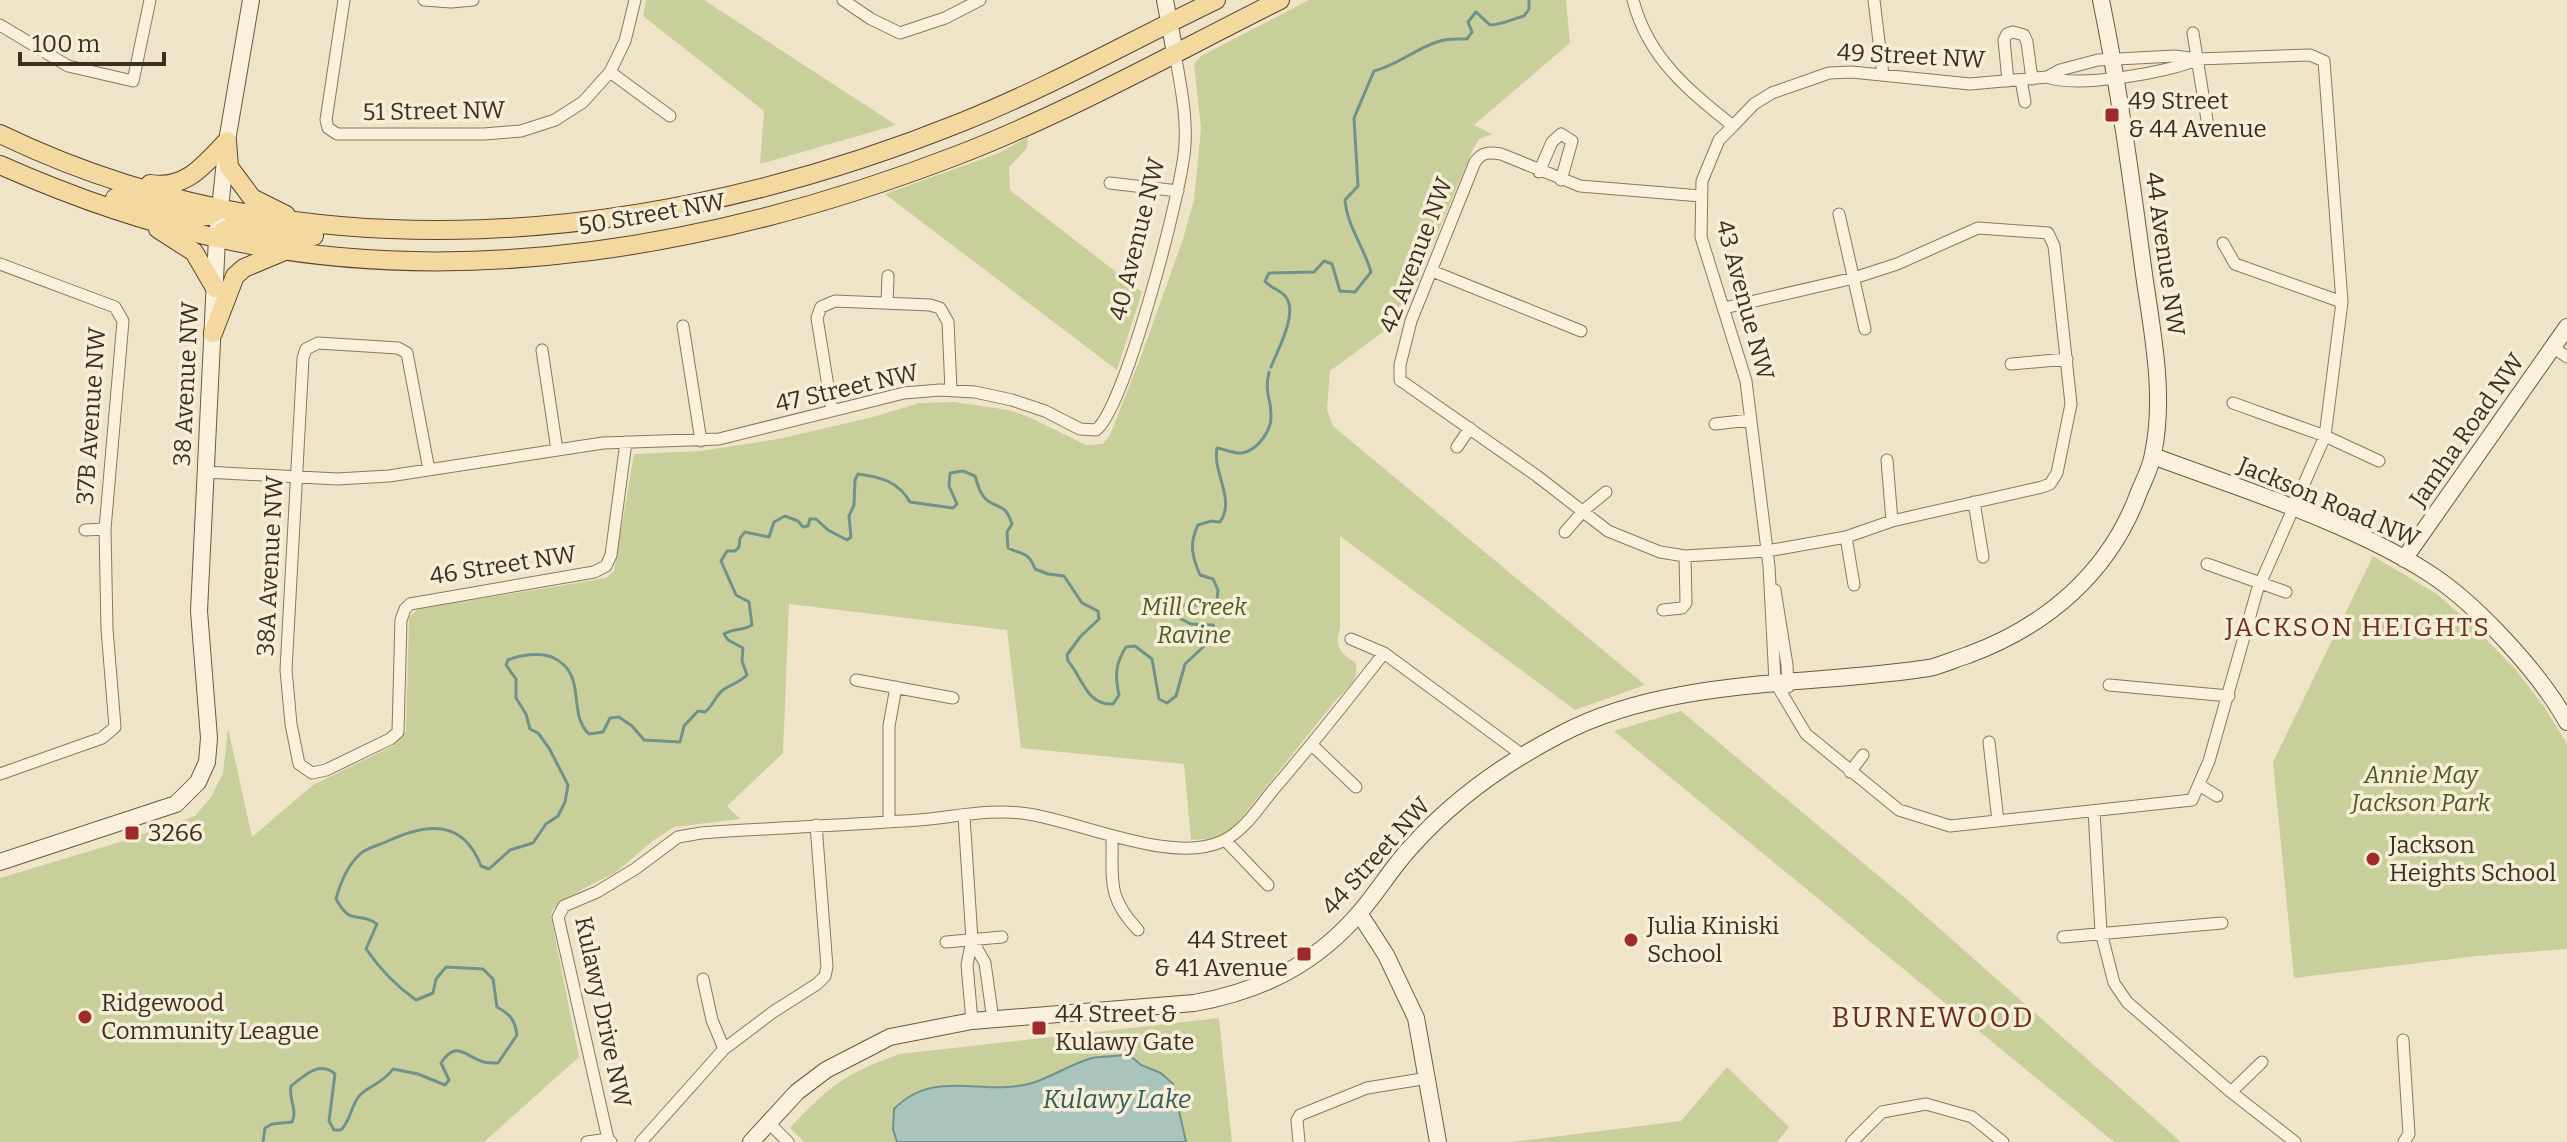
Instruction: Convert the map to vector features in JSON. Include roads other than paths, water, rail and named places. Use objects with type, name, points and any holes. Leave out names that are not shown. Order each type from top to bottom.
[{"type":"main road","name":"50 Street NW","points":[[0,134],[108,178],[219,209],[362,229],[468,232],[540,227],[630,215],[739,194],[833,168],[1016,99],[1216,0]]},
{"type":"main road","name":"50 Street NW","points":[[0,165],[34,181],[139,217],[217,238],[287,250],[403,261],[507,259],[610,248],[720,228],[851,193],[960,154],[1053,113],[1280,0]]},
{"type":"main road","points":[[108,178],[159,186],[181,182],[202,167],[227,141]]},
{"type":"main road","points":[[227,141],[229,167],[252,198],[303,223]]},
{"type":"main road","points":[[34,181],[193,217],[209,216],[219,209]]},
{"type":"main road","points":[[139,217],[194,252],[215,288]]},
{"type":"main road","points":[[217,238],[232,227],[319,237],[340,237],[362,229]]},
{"type":"main road","points":[[213,333],[235,276],[244,268],[287,250]]},
{"type":"street","points":[[0,25],[68,66],[133,81],[150,0]]},
{"type":"street","name":"38 Avenue NW","points":[[0,862],[176,804],[191,791],[203,771],[209,738],[199,611],[217,238],[227,141],[251,0]]},
{"type":"street","name":"51 Street NW","points":[[344,0],[326,120],[328,128],[337,134],[521,131],[555,120],[583,102],[610,72],[625,41],[635,0]]},
{"type":"street","points":[[424,0],[473,0]]},
{"type":"street","points":[[843,0],[871,19],[900,33],[945,18],[980,0]]},
{"type":"street","points":[[865,0],[871,19]]},
{"type":"street","name":"40 Avenue NW","points":[[1092,431],[1103,424],[1128,367],[1178,191],[1185,145],[1184,106],[1165,0]]},
{"type":"street","points":[[1633,0],[1646,38],[1661,61],[1681,83],[1733,126]]},
{"type":"street","points":[[1874,0],[1883,75]]},
{"type":"street","name":"44 Avenue NW","points":[[2101,0],[2116,77],[2157,378],[2153,456]]},
{"type":"street","name":"44 Avenue NW","points":[[2109,0],[2113,59]]},
{"type":"street","name":"49 Street NW","points":[[2008,81],[2004,40],[2007,34],[2013,32],[2024,35],[2027,42],[2025,102]]},
{"type":"street","points":[[2193,33],[2207,120]]},
{"type":"street","points":[[1863,755],[1850,772],[1899,810],[1950,826],[2192,800],[2209,761],[2260,583],[2325,436],[2342,302],[2324,61],[2310,55],[2198,59]]},
{"type":"street","name":"49 Street NW","points":[[1733,126],[1754,104],[1772,93],[1829,73],[1883,75],[1936,82],[2008,81],[2047,77],[2060,70],[2098,60],[2175,56],[2198,59]]},
{"type":"street","name":"49 Street NW","points":[[2047,77],[2060,82],[2100,81],[2180,68],[2198,59]]},
{"type":"street","points":[[610,72],[670,116]]},
{"type":"street","name":"43 Avenue NW","points":[[1733,126],[1719,140],[1702,181],[1701,237],[1743,371],[1773,579],[1782,682],[1806,734],[1850,772]]},
{"type":"street","points":[[1561,180],[1572,141],[1561,134],[1552,142],[1539,172],[1561,180],[1580,186],[1701,196]]},
{"type":"street","name":"42 Avenue NW","points":[[1470,428],[1400,380],[1400,365],[1411,321],[1480,155],[1487,152],[1501,154],[1539,172]]},
{"type":"street","points":[[1110,183],[1178,191]]},
{"type":"street","points":[[1839,214],[1865,329]]},
{"type":"street","points":[[1457,447],[1470,428],[1584,510],[1608,531],[1660,552],[1685,556],[1767,551],[1846,537],[1892,521],[2050,484],[2057,473],[2071,404],[2054,246],[2048,233],[1977,222],[1897,264],[1854,278],[1724,308]]},
{"type":"street","points":[[2223,243],[2235,264],[2342,302]]},
{"type":"street","name":"37B Avenue NW","points":[[0,264],[115,307],[123,321],[105,529],[107,629],[115,727],[102,738],[0,774]]},
{"type":"street","points":[[1432,271],[1581,331]]},
{"type":"street","points":[[887,303],[888,276]]},
{"type":"street","points":[[832,411],[818,323],[821,307],[835,301],[930,305],[943,310],[948,322],[951,390]]},
{"type":"street","points":[[683,326],[701,441]]},
{"type":"street","name":"Jamha Road NW","points":[[2404,559],[2560,352],[2567,327]]},
{"type":"street","name":"38A Avenue NW","points":[[398,732],[390,739],[316,773],[301,769],[296,758],[286,670],[303,358],[306,349],[318,343],[398,348],[407,353],[429,470]]},
{"type":"street","points":[[542,350],[557,450]]},
{"type":"street","points":[[2011,364],[2067,359]]},
{"type":"street","name":"47 Street NW","points":[[205,472],[376,478],[626,442],[701,441],[753,432],[904,393],[951,390],[1012,400],[1045,411],[1080,429],[1092,431]]},
{"type":"street","points":[[2233,403],[2325,436],[2379,461]]},
{"type":"street","points":[[1715,424],[1750,420]]},
{"type":"street","name":"46 Street NW","points":[[398,732],[401,620],[407,606],[417,601],[594,572],[606,566],[611,555],[626,442]]},
{"type":"street","name":"Jackson Road NW","points":[[2153,456],[2293,509],[2429,573],[2519,656],[2567,722]]},
{"type":"street","name":"44 Street NW","points":[[751,1142],[797,1092],[860,1051],[890,1037],[972,1021],[1194,1003],[1228,997],[1271,980],[1314,958],[1359,913],[1412,846],[1463,797],[1521,754],[1576,725],[1629,707],[1782,682],[1933,667],[1995,645],[2036,623],[2083,584],[2101,563],[2133,509],[2153,456]]},
{"type":"street","points":[[1887,460],[1892,521]]},
{"type":"street","points":[[1565,532],[1584,510],[1606,492]]},
{"type":"street","points":[[1974,502],[1983,557]]},
{"type":"street","name":"37B Avenue NW","points":[[85,530],[105,529]]},
{"type":"street","points":[[1846,537],[1854,585]]},
{"type":"street","points":[[1663,610],[1682,608],[1686,603],[1685,556]]},
{"type":"street","points":[[2207,564],[2286,592]]},
{"type":"street","points":[[1351,639],[1384,653],[1521,754]]},
{"type":"street","points":[[1268,885],[1225,840],[1244,824],[1312,745],[1384,653]]},
{"type":"street","points":[[856,680],[953,698]]},
{"type":"street","points":[[2109,685],[2229,696]]},
{"type":"street","points":[[889,822],[889,726],[896,687]]},
{"type":"street","points":[[1989,742],[1998,821]]},
{"type":"street","points":[[1312,745],[1356,787]]},
{"type":"street","points":[[2199,785],[2217,796]]},
{"type":"street","name":"Kulawy Drive NW","points":[[587,1142],[609,1140],[558,917],[560,910],[635,869],[678,837],[996,811],[1028,814],[1112,836],[1188,849],[1209,847],[1225,840]]},
{"type":"street","points":[[2094,811],[2101,932],[2114,983],[2127,1002],[2231,1092],[2295,1142]]},
{"type":"street","points":[[964,816],[972,940],[967,965],[972,1021]]},
{"type":"street","points":[[641,1142],[724,1049],[825,976],[827,967],[816,825]]},
{"type":"street","points":[[1950,826],[1951,840]]},
{"type":"street","points":[[1112,836],[1116,902],[1138,930]]},
{"type":"street","points":[[1359,913],[1386,955],[1416,1018],[1438,1142]]},
{"type":"street","points":[[2063,937],[2222,923]]},
{"type":"street","points":[[946,942],[1002,937]]},
{"type":"street","points":[[972,940],[985,963],[993,1020]]},
{"type":"street","points":[[703,979],[712,1020],[724,1049]]},
{"type":"street","points":[[2403,1040],[2409,1134],[2404,1142]]},
{"type":"street","points":[[2231,1092],[2262,1062]]},
{"type":"street","points":[[1299,1142],[1297,1120],[1300,1115],[1367,1088],[1428,1078]]},
{"type":"street","points":[[1852,1142],[1882,1112],[1926,1104],[1972,1117],[2003,1142]]},
{"type":"street","points":[[769,1123],[788,1142]]},
{"type":"water","name":"Kulawy Lake","points":[[1128,1054],[1141,1065],[1161,1073],[1173,1084],[1186,1142],[897,1142],[893,1129],[894,1109],[925,1089],[1029,1084],[1092,1058]]},
{"type":"waterway","points":[[1271,367],[1286,332],[1290,313],[1286,297],[1265,281],[1269,273],[1314,272],[1324,261],[1332,264],[1340,291],[1355,292],[1371,272],[1349,219],[1345,200],[1358,186],[1354,118],[1374,71],[1440,41],[1467,39],[1472,32],[1468,22],[1476,12],[1490,25],[1524,16],[1529,9],[1529,0]]},
{"type":"waterway","points":[[263,1142],[265,1128],[292,1122],[291,1086],[312,1071],[323,1069],[335,1074],[329,1121],[334,1130],[341,1130],[358,1098],[393,1069],[418,1074],[445,1085],[449,1080],[441,1063],[452,1052],[498,1063],[517,1035],[511,1018],[497,1007],[493,979],[483,969],[446,967],[436,979],[433,993],[416,1000],[409,995],[366,949],[377,924],[346,913],[336,899],[345,875],[360,854],[402,835],[430,829],[454,833],[464,840],[481,866],[489,869],[510,850],[533,843],[546,824],[558,816],[568,785],[549,748],[538,733],[530,729],[526,714],[516,698],[516,679],[506,665],[508,660],[541,655],[563,664],[574,683],[579,715],[589,734],[603,732],[610,718],[619,717],[644,740],[680,742],[684,726],[698,711],[705,712],[723,690],[747,675],[742,661],[743,648],[728,640],[724,634],[752,625],[749,602],[736,595],[721,561],[727,551],[735,551],[739,547],[740,538],[745,532],[769,537],[774,522],[785,516],[798,521],[803,527],[808,526],[810,519],[816,519],[847,540],[851,537],[849,516],[854,505],[858,474],[888,481],[900,489],[910,502],[953,508],[957,504],[949,486],[950,473],[963,471],[975,476],[985,499],[1007,513],[1012,524],[1007,532],[1008,548],[1028,557],[1035,569],[1064,576],[1082,603],[1098,611],[1099,619],[1067,655],[1091,695],[1104,703],[1113,704],[1119,695],[1117,676],[1120,659],[1126,647],[1135,646],[1152,659],[1159,699],[1167,703],[1176,696],[1185,664],[1217,634],[1213,625],[1191,624],[1181,619],[1180,608],[1186,604],[1210,606],[1217,600],[1218,590],[1213,579],[1200,575],[1197,568],[1193,538],[1198,525],[1220,522],[1224,513],[1226,504],[1216,457],[1217,448],[1242,453],[1258,444],[1266,433],[1271,421],[1267,386],[1269,372]]},
{"type":"place","name":"49 Street & 44 Avenue","points":[[2112,115]]},
{"type":"place","name":"3266","points":[[132,833]]},
{"type":"place","name":"Jackson Heights School","points":[[2373,859]]},
{"type":"place","name":"Julia Kiniski School","points":[[1631,940]]},
{"type":"place","name":"44 Street & 41 Avenue","points":[[1304,954]]},
{"type":"place","name":"Ridgewood Community League","points":[[85,1017]]},
{"type":"place","name":"44 Street & Kulawy Gate","points":[[1039,1028]]},
{"type":"district","name":"JACKSON HEIGHTS","points":[[2358,627]]},
{"type":"district","name":"BURNEWOOD","points":[[1933,1017]]},
{"type":"park label","name":"Mill Creek Ravine","points":[[1194,621]]},
{"type":"park label","name":"Annie May Jackson Park","points":[[2421,789]]}]
